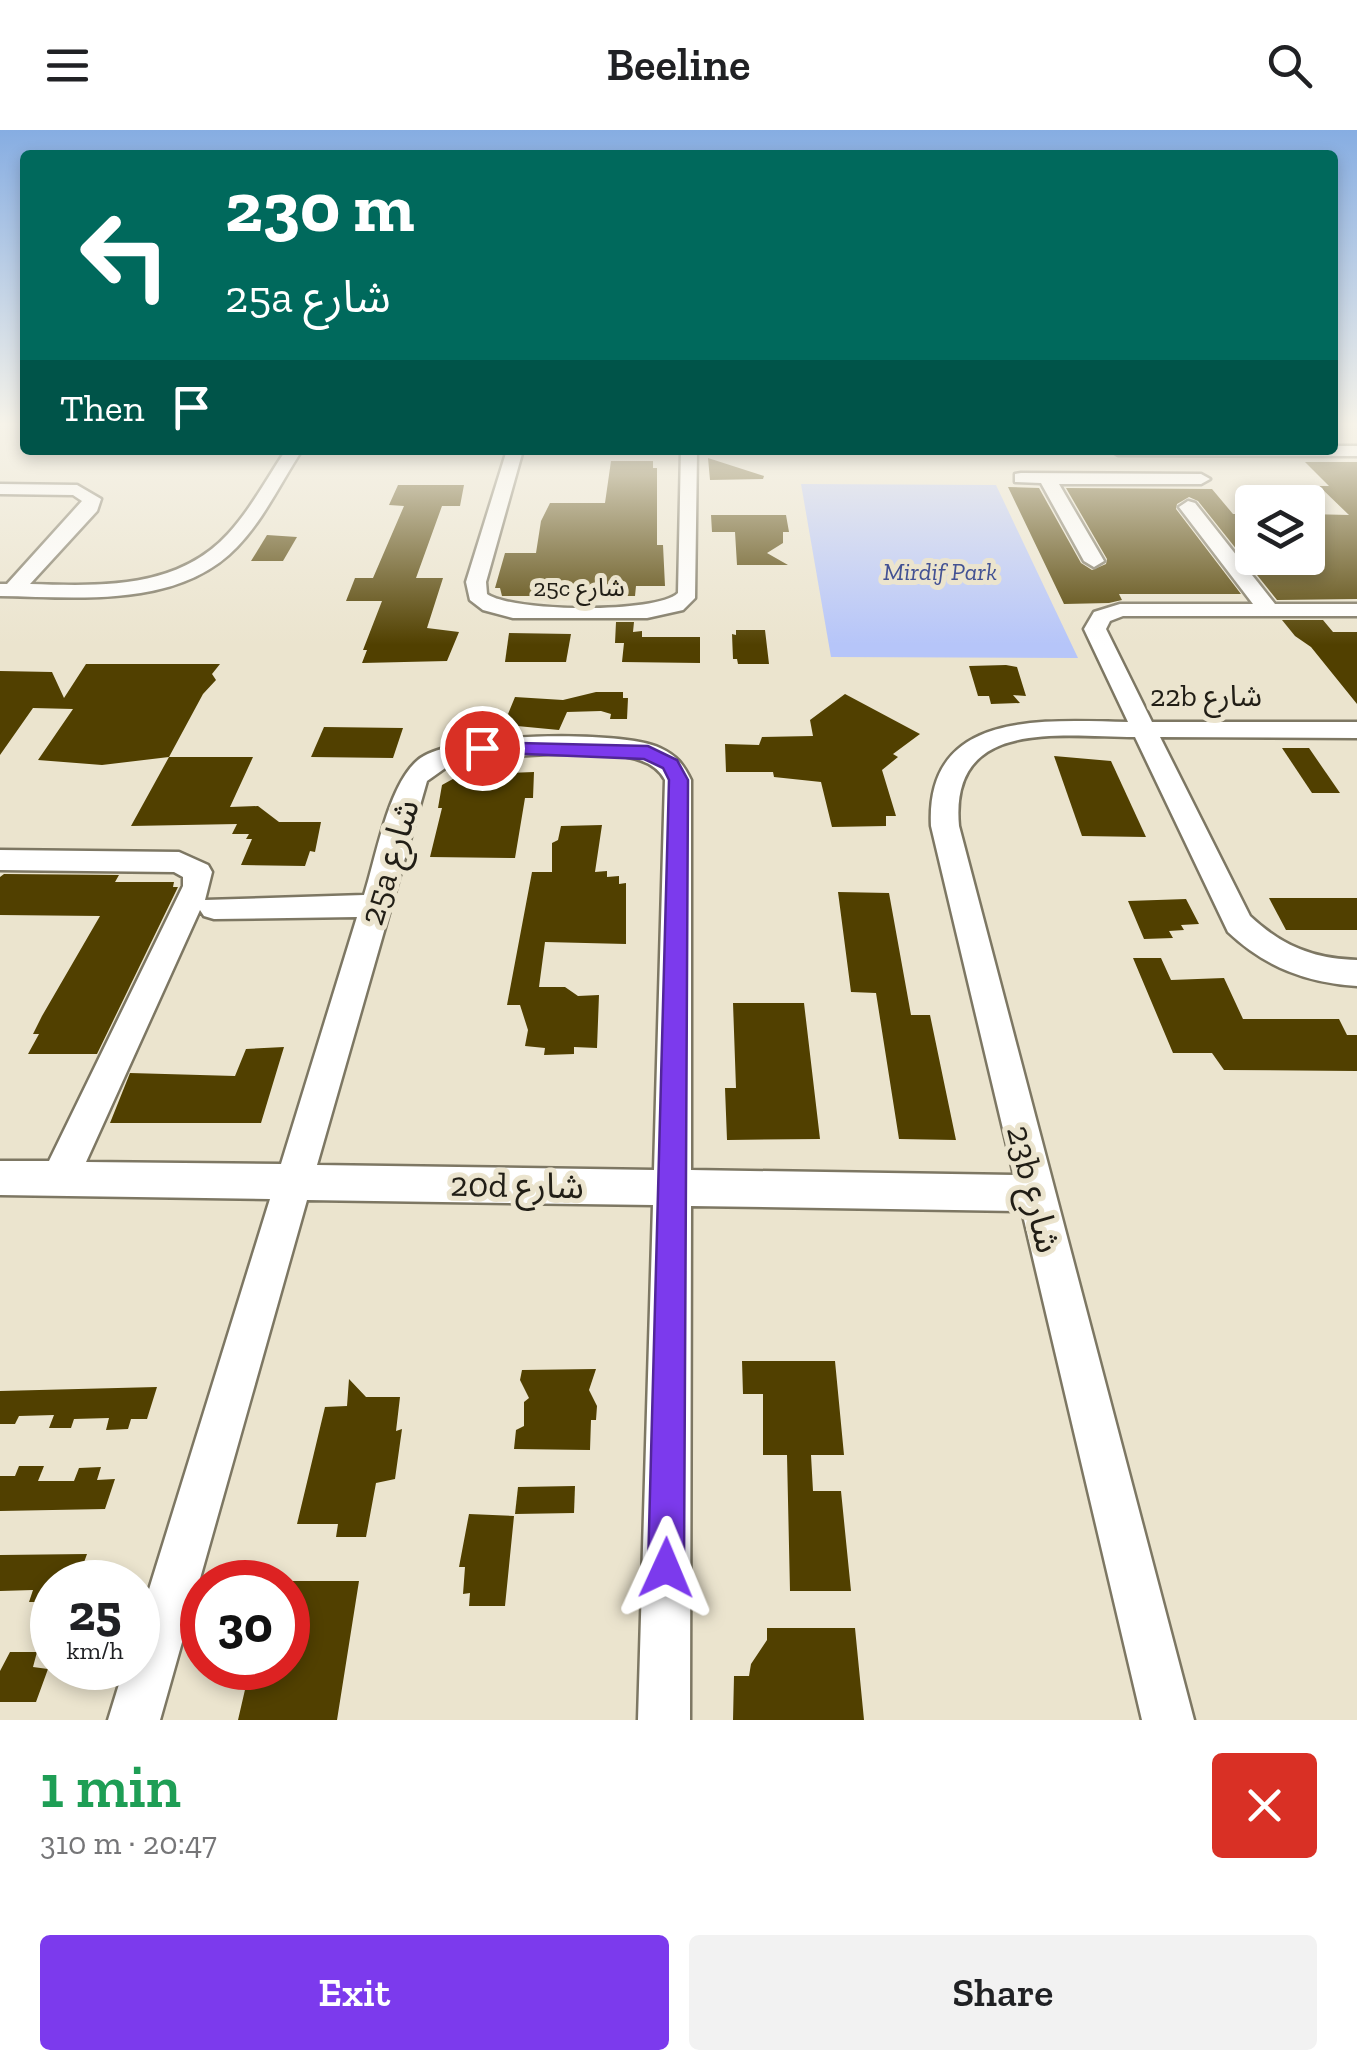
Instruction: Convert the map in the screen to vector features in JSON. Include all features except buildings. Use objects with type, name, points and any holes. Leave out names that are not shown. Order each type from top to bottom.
[{"type":"street","points":[[7,590],[90,508],[90,497]]},
{"type":"street","points":[[7,590],[130,587],[181,574],[220,552],[260,497]]},
{"type":"street","name":"25c شارع","points":[[501,497],[476,582],[476,596],[490,606],[514,612],[647,612],[676,606],[688,594],[689,497]]},
{"type":"street","points":[[1058,497],[1094,560]]},
{"type":"street","points":[[1188,507],[1269,610]]},
{"type":"street","points":[[1357,610],[1132,610],[1102,617],[1097,623],[1097,637],[1238,924],[1254,940],[1298,965],[1357,973]]},
{"type":"street","name":"22b شارع","points":[[1054,728],[1357,730]]},
{"type":"street","name":"23b شارع","points":[[1054,728],[1004,734],[966,754],[944,786],[942,805],[1168,1720]]},
{"type":"street","name":"25a شارع","points":[[134,1720],[411,787],[416,776],[437,758],[482,748],[648,752],[670,764],[678,780],[664,1720]]},
{"type":"street","points":[[0,860],[179,862],[195,867],[198,872],[197,886],[60,1178]]},
{"type":"street","points":[[214,908],[375,906]]},
{"type":"street","name":"20d شارع","points":[[0,1178],[1035,1193]]},
{"type":"green space","name":"Mirdif Park","points":[[803,497],[1002,497],[1078,658],[831,657]]},
{"type":"route","points":[[482,748],[648,752],[670,764],[678,780],[666,1568]]}]
